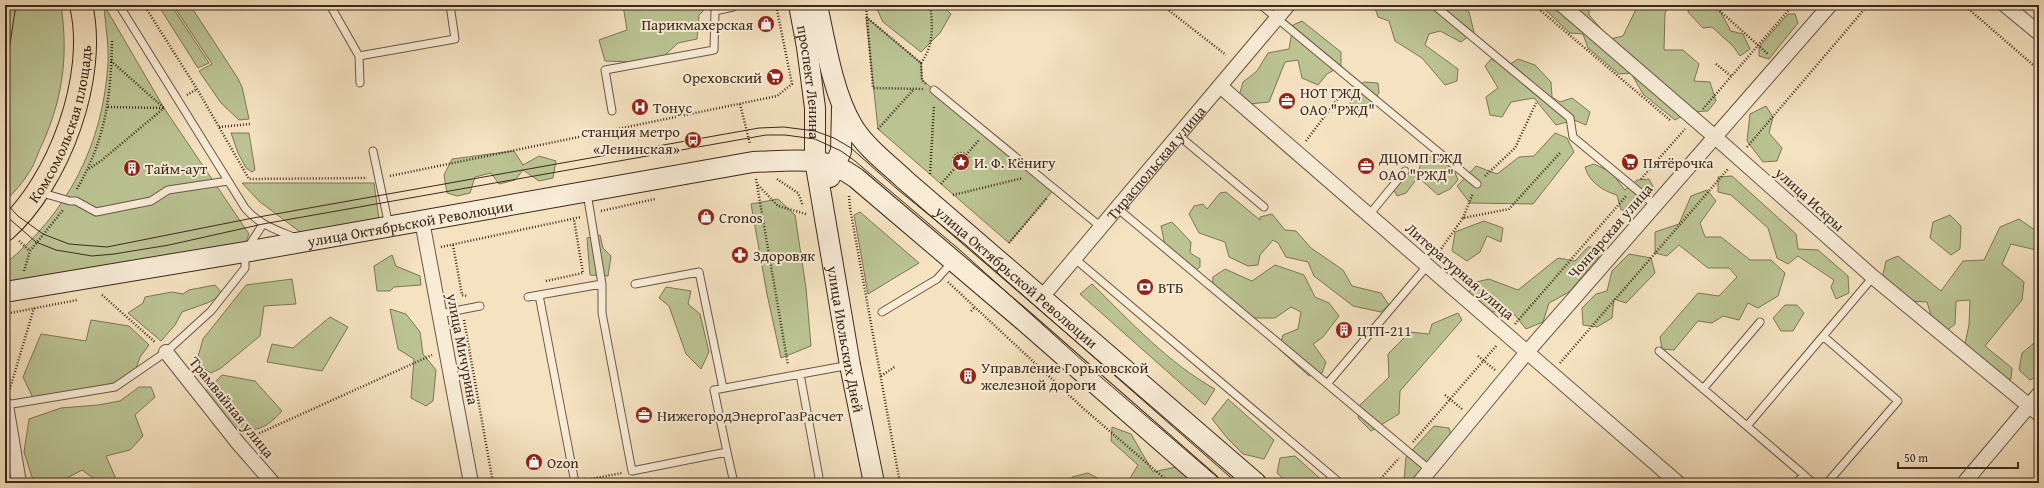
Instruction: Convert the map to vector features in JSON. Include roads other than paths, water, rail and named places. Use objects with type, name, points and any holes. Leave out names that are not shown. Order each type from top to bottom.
[{"type":"main road","name":"Комсомольская площадь","points":[[5,230],[37,191],[56,158],[75,112],[82,76],[85,40],[81,5]]},
{"type":"main road","name":"проспект Ленина","points":[[799,5],[808,47],[815,108],[815,160]]},
{"type":"main road","name":"проспект Ленина","points":[[817,5],[825,44],[842,102]]},
{"type":"main road","points":[[815,160],[834,138],[842,102]]},
{"type":"main road","points":[[822,195],[836,165],[843,142],[842,102]]},
{"type":"main road","name":"улица Октябрьской Революции","points":[[842,102],[852,125],[870,147],[905,180],[1256,483]]},
{"type":"main road","name":"улица Октябрьской Революции","points":[[10,291],[245,252],[753,162],[815,160],[836,165],[856,178],[1023,320],[1118,406],[1209,483]]},
{"type":"main road","name":"улица Июльских Дней","points":[[815,160],[850,365],[874,483]]},
{"type":"main road","points":[[953,260],[972,237]]},
{"type":"main road","name":"Тираспольская улица","points":[[1023,320],[1042,297]]},
{"type":"main road","points":[[1118,406],[1138,381]]},
{"type":"street","name":"Тираспольская улица","points":[[1042,297],[1288,5]]},
{"type":"street","name":"улица Искры","points":[[1562,5],[1738,157],[1873,277],[2034,410]]},
{"type":"street","name":"Чонгарская улица","points":[[1420,483],[1528,352],[1830,5]]},
{"type":"street","points":[[2005,5],[2039,33]]},
{"type":"street","name":"Литературная улица","points":[[1220,86],[1552,372],[1678,483]]},
{"type":"street","name":"улица Мичурина","points":[[422,221],[426,251],[471,483]]},
{"type":"street","name":"Трамвайная улица","points":[[166,352],[238,443],[274,483]]},
{"type":"street","points":[[1964,483],[2034,410],[2039,394]]},
{"type":"street","points":[[6,405],[19,483]]},
{"type":"lane","points":[[119,5],[245,208],[253,218],[263,224],[303,241]]},
{"type":"lane","points":[[330,5],[359,56],[360,83]]},
{"type":"lane","points":[[359,56],[456,39],[450,5]]},
{"type":"lane","points":[[1261,5],[1477,184]]},
{"type":"lane","points":[[1434,5],[1570,118],[1573,137],[1655,205]]},
{"type":"lane","points":[[612,110],[605,70],[714,50],[715,11],[733,7]]},
{"type":"lane","points":[[934,90],[1101,227]]},
{"type":"lane","points":[[1178,135],[1264,207]]},
{"type":"lane","points":[[373,151],[389,226]]},
{"type":"lane","points":[[1369,215],[1405,171]]},
{"type":"lane","points":[[37,191],[70,201],[76,201],[96,212],[151,201],[168,190],[228,181]]},
{"type":"lane","points":[[587,191],[602,284],[602,312],[632,471],[727,452]]},
{"type":"lane","points":[[1117,208],[1430,470]]},
{"type":"lane","points":[[6,405],[115,387],[166,352],[211,311],[245,268],[245,252],[263,224]]},
{"type":"lane","points":[[1074,258],[1340,483]]},
{"type":"lane","points":[[882,312],[937,279],[953,260]]},
{"type":"lane","points":[[1327,384],[1428,265]]},
{"type":"lane","points":[[635,284],[699,272],[723,388]]},
{"type":"lane","points":[[1747,426],[1873,277]]},
{"type":"lane","points":[[528,297],[602,284]]},
{"type":"lane","points":[[539,295],[575,482]]},
{"type":"lane","points":[[439,314],[480,306]]},
{"type":"lane","points":[[1703,388],[1760,322]]},
{"type":"lane","points":[[1823,336],[1898,402],[1827,483]]},
{"type":"lane","points":[[1659,351],[1813,483]]},
{"type":"lane","points":[[734,483],[714,390],[850,365]]},
{"type":"lane","points":[[800,374],[820,483]]},
{"type":"lane","points":[[1796,483],[1804,475]]},
{"type":"tram line","points":[[5,76],[16,5]]},
{"type":"tram line","points":[[5,202],[18,216],[43,234],[69,244],[107,247],[253,218],[759,128],[784,127],[815,131],[834,138],[851,148],[897,189],[966,245],[1237,483]]},
{"type":"tram line","points":[[5,215],[36,242],[56,250],[92,256],[114,254],[169,245],[263,224],[766,135],[785,135],[815,139],[841,151],[855,161],[961,251],[1095,372],[1224,483]]},
{"type":"place","name":"Парикмахерская","points":[[766,24]]},
{"type":"place","name":"Ореховский","points":[[775,77]]},
{"type":"place","name":"НОТ ГЖД ОАО \"РЖД\"","points":[[1287,101]]},
{"type":"place","name":"Тонус","points":[[640,107]]},
{"type":"place","name":"станция метро «Ленинская»","points":[[693,140]]},
{"type":"place","name":"И. Ф. Кёнигу","points":[[961,162]]},
{"type":"place","name":"Пятёрочка","points":[[1630,162]]},
{"type":"place","name":"ДЦОМП ГЖД ОАО \"РЖД\"","points":[[1366,166]]},
{"type":"place","name":"Тайм-аут","points":[[132,168]]},
{"type":"place","name":"Cronos","points":[[706,217]]},
{"type":"place","name":"Здоровяк","points":[[740,255]]},
{"type":"place","name":"ВТБ","points":[[1145,287]]},
{"type":"place","name":"ЦТП-211","points":[[1344,330]]},
{"type":"place","name":"Управление Горьковской железной дороги","points":[[968,376]]},
{"type":"place","name":"НижегородЭнергоГазРасчет","points":[[644,415]]},
{"type":"place","name":"Ozon","points":[[534,462]]}]
